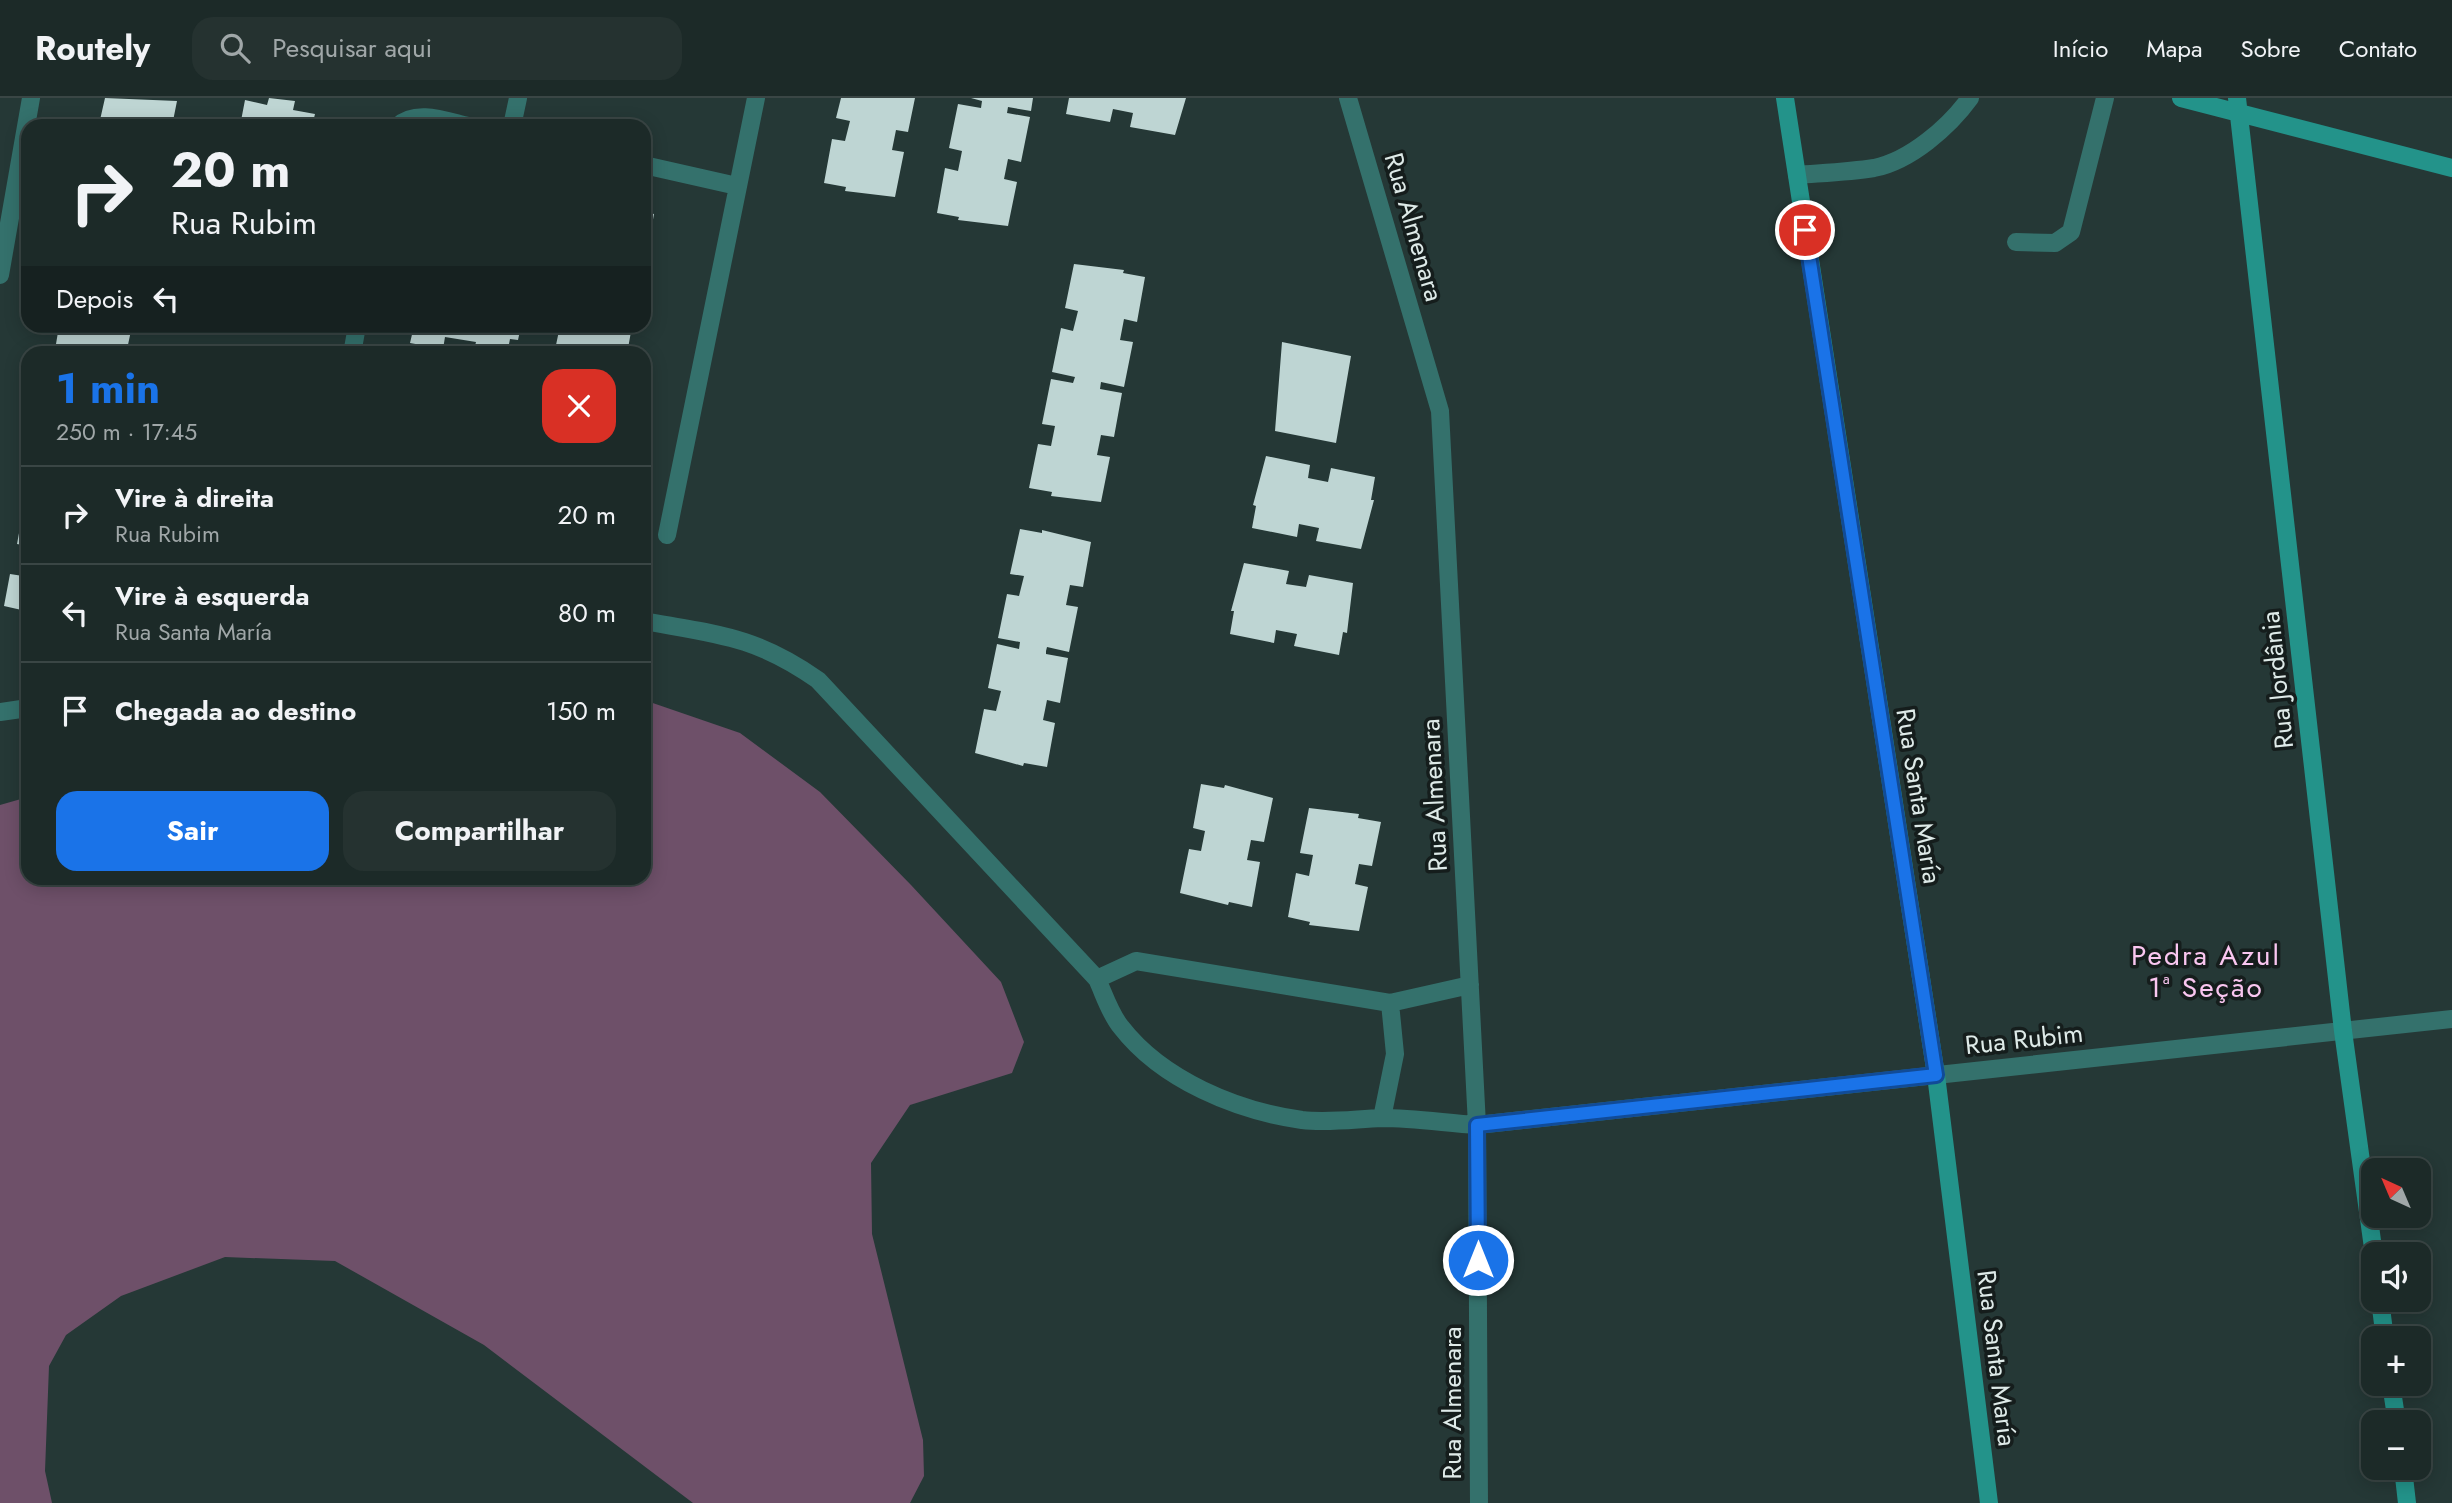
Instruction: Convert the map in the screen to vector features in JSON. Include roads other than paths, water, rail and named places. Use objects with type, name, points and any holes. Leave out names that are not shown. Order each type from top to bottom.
[{"type":"street","points":[[27,119],[31,98]]},
{"type":"street","points":[[514,119],[518,98]]},
{"type":"street","points":[[667,535],[756,98]]},
{"type":"street","name":"Rua Almenara","points":[[1348,98],[1440,411],[1477,1125],[1479,1503]]},
{"type":"street","name":"Rua Santa María","points":[[1786,98],[1936,1075],[1989,1503]]},
{"type":"street","points":[[1797,175],[1877,168],[1910,154],[1961,111],[1970,98]]},
{"type":"street","points":[[2016,243],[2055,243],[2071,232],[2105,98]]},
{"type":"street","points":[[2181,98],[2239,105],[2452,169]]},
{"type":"street","name":"Rua Jordânia","points":[[2239,105],[2343,1031],[2372,1242]]},
{"type":"street","points":[[406,119],[437,119]]},
{"type":"street","points":[[0,275],[21,155]]},
{"type":"street","points":[[651,167],[737,186]]},
{"type":"street","name":"Rua Rubim","points":[[651,622],[738,638],[767,648],[818,680],[1097,979],[1120,1026],[1171,1071],[1200,1088],[1264,1113],[1303,1120],[1342,1122],[1382,1118],[1477,1125],[2452,1019]]},
{"type":"street","points":[[0,712],[21,709]]},
{"type":"street","points":[[1097,979],[1136,961],[1390,1003],[1470,985]]},
{"type":"street","points":[[1382,1118],[1391,1087],[1395,1054],[1390,1003]]},
{"type":"street","points":[[2404,1480],[2407,1503]]},
{"type":"district","name":"Pedra Azul 1ª Seção","points":[[2206,971]]}]
